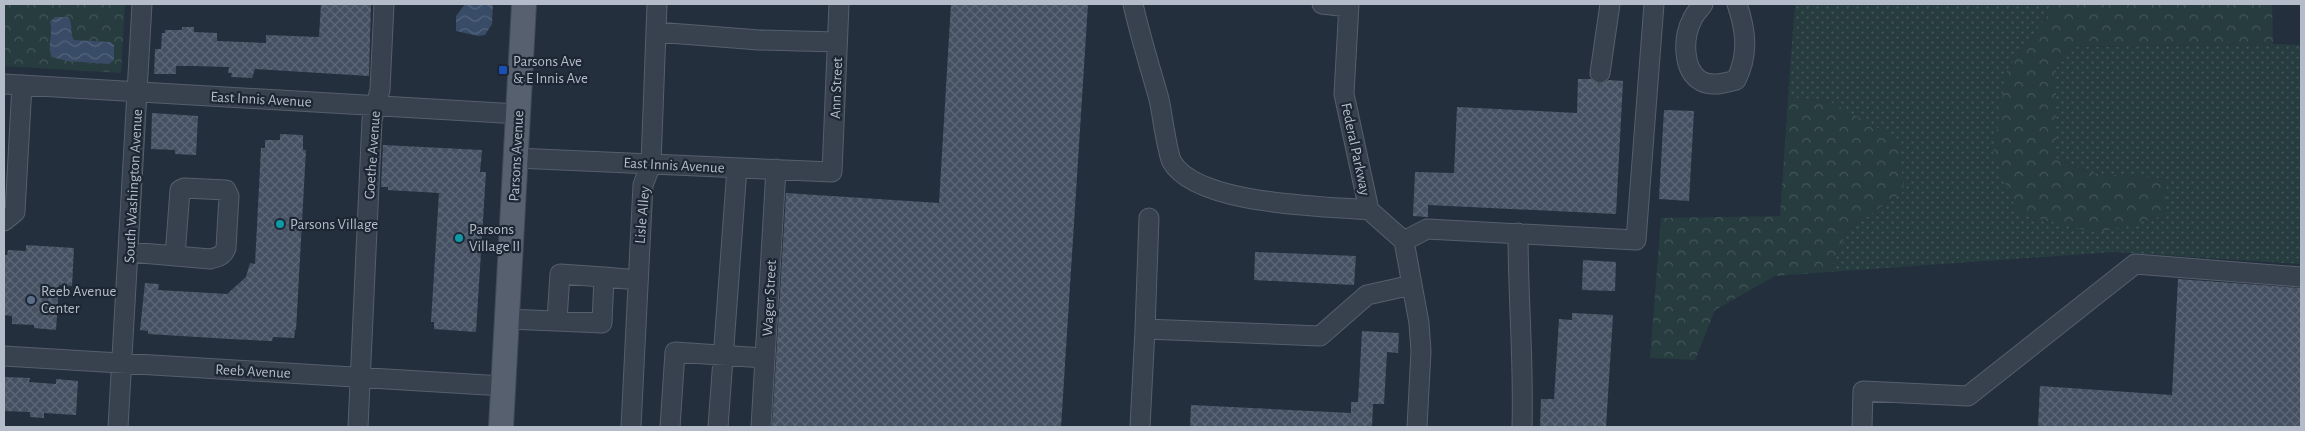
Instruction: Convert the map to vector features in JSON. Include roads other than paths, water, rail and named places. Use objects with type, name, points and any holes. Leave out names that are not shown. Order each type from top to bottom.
[{"type":"main road","name":"Parsons Avenue","points":[[501,427],[524,4]]},
{"type":"street","name":"South Washington Avenue","points":[[118,427],[130,252],[142,4]]},
{"type":"street","name":"Goethe Avenue","points":[[358,427],[372,120],[380,90],[384,4]]},
{"type":"street","name":"Lisle Alley","points":[[631,427],[643,185],[651,164],[657,4]]},
{"type":"street","name":"Ann Street","points":[[832,172],[839,4]]},
{"type":"street","points":[[1133,4],[1140,38],[1158,98],[1172,162],[1192,182],[1248,199],[1369,210]]},
{"type":"street","points":[[1322,4],[1349,5]]},
{"type":"street","points":[[1600,73],[1610,4]]},
{"type":"street","points":[[1417,427],[1421,351],[1404,240],[1427,229],[1636,240],[1654,4]]},
{"type":"street","points":[[1703,4],[1691,20],[1685,48],[1689,67],[1701,81],[1720,85],[1736,80],[1743,66],[1744,24],[1737,4]]},
{"type":"street","name":"Federal Parkway","points":[[1349,5],[1344,94],[1369,210],[1404,240]]},
{"type":"street","points":[[656,32],[759,40],[838,42]]},
{"type":"street","name":"East Innis Avenue","points":[[13,84],[518,114]]},
{"type":"street","points":[[4,221],[15,212],[13,84]]},
{"type":"street","name":"East Innis Avenue","points":[[516,158],[832,172]]},
{"type":"street","points":[[718,427],[737,168]]},
{"type":"street","name":"Wager Street","points":[[761,427],[776,169]]},
{"type":"street","points":[[1140,427],[1149,218]]},
{"type":"street","points":[[1518,233],[1518,299],[1523,381],[1522,427]]},
{"type":"street","points":[[130,252],[175,256]]},
{"type":"street","points":[[1862,427],[1863,391],[1968,396],[2134,264],[2301,277]]},
{"type":"street","points":[[557,320],[560,274],[638,280]]},
{"type":"street","points":[[507,319],[602,323],[604,277]]},
{"type":"street","points":[[1144,329],[1320,336],[1368,295],[1412,285]]},
{"type":"street","points":[[670,427],[675,352],[765,358]]},
{"type":"street","name":"Reeb Avenue","points":[[4,356],[503,386]]},
{"type":"water","points":[[465,4],[493,4],[492,24],[485,35],[478,36],[456,31],[456,16]]},
{"type":"water","points":[[55,17],[68,17],[74,40],[110,42],[114,45],[114,60],[109,64],[67,61],[52,57],[50,53],[50,22]]},
{"type":"place","name":"Parsons Ave & E Innis Ave","points":[[503,70]]},
{"type":"place","name":"Parsons Village","points":[[280,224]]},
{"type":"place","name":"Parsons Village II","points":[[459,238]]},
{"type":"place","name":"Reeb Avenue Center","points":[[31,300]]}]
